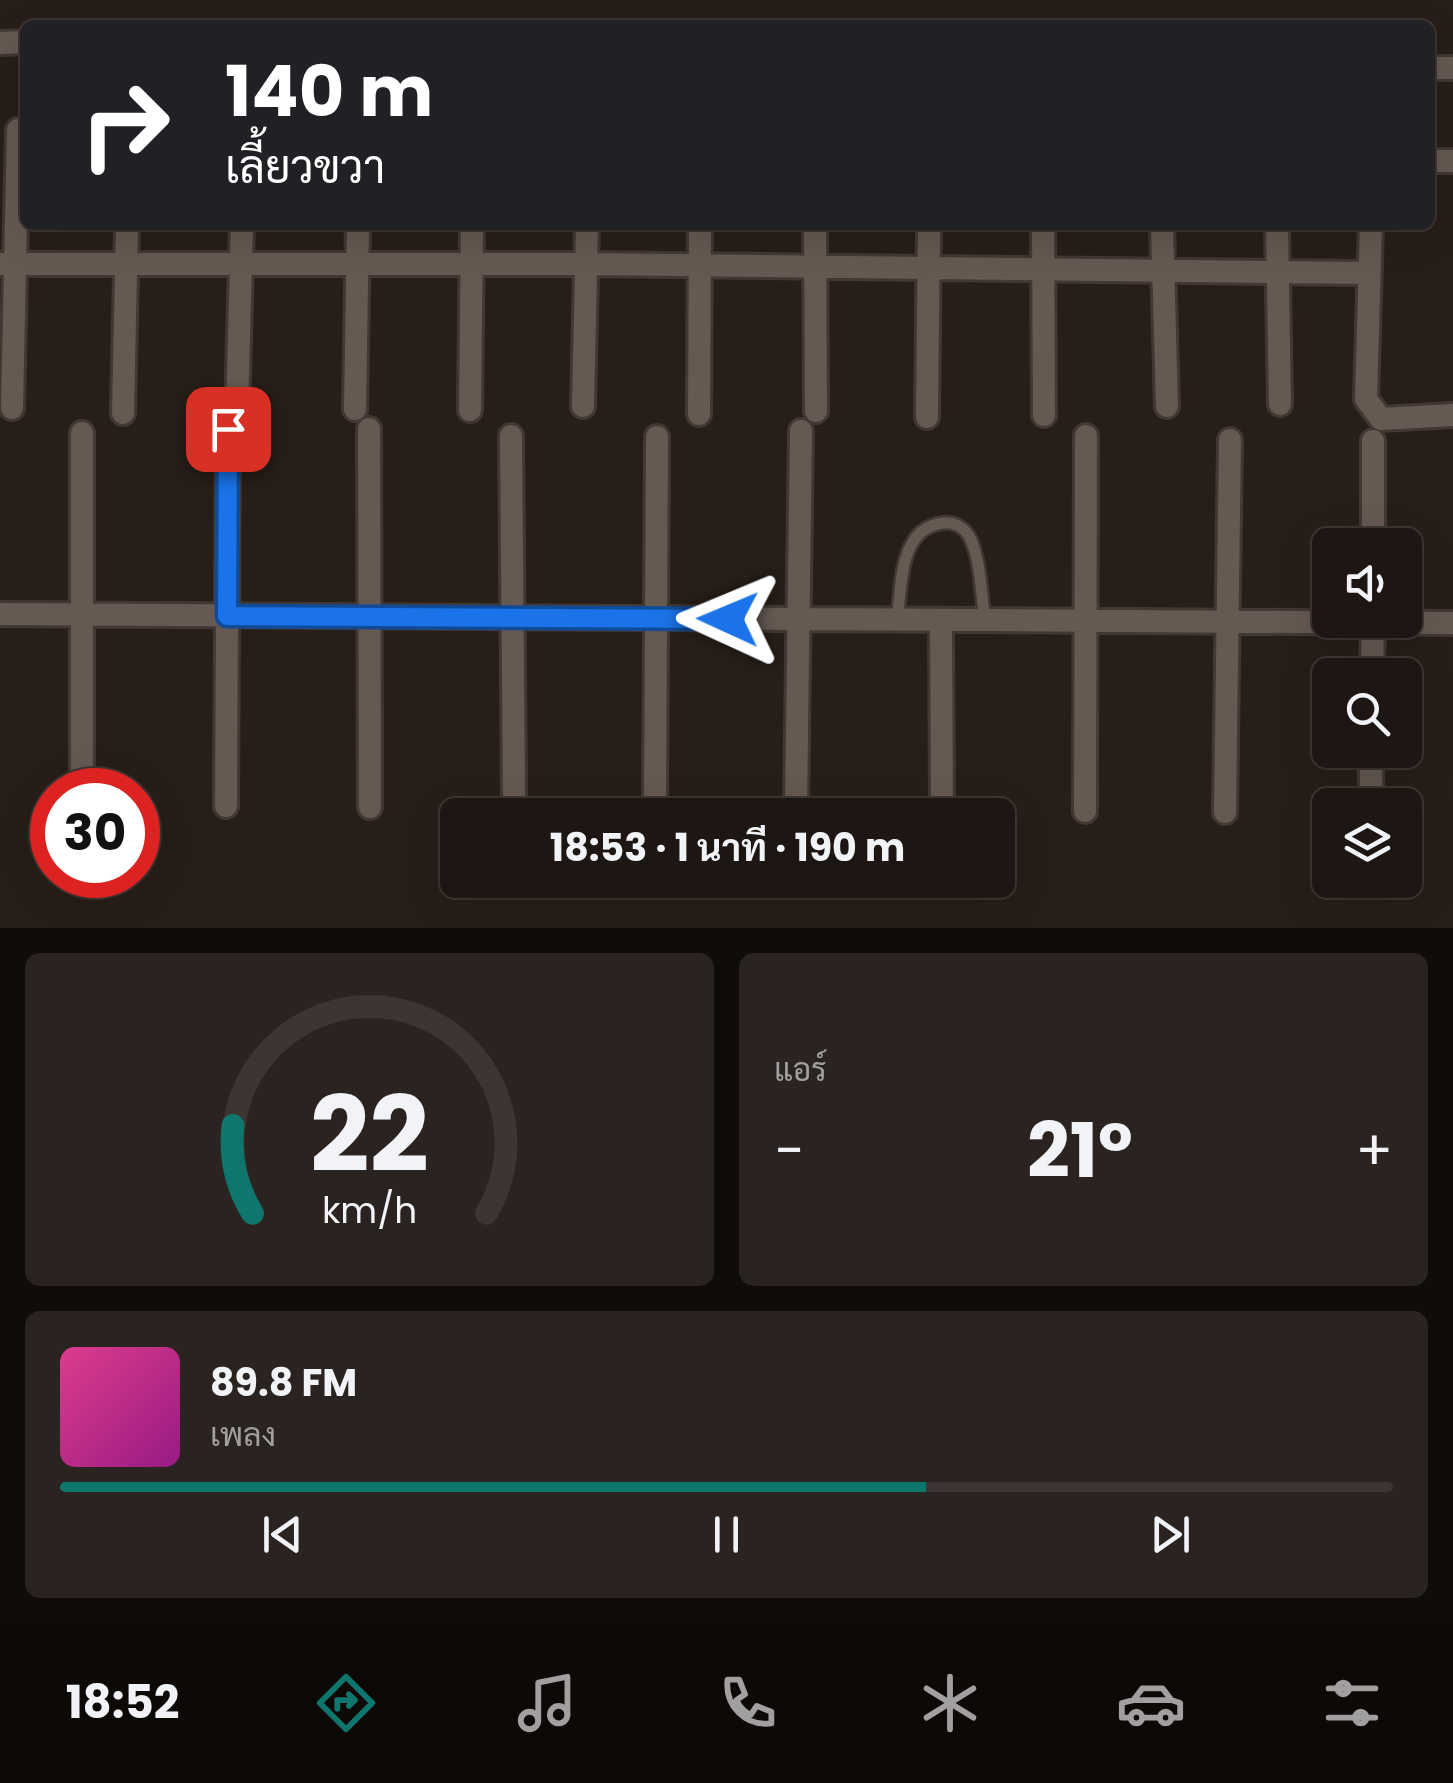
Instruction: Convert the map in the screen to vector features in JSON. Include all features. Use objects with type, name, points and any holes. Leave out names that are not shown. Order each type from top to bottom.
[{"type":"street","points":[[12,408],[7,265],[18,130]]},
{"type":"street","points":[[122,413],[128,230]]},
{"type":"street","points":[[226,806],[232,421],[242,230]]},
{"type":"street","points":[[355,409],[358,230]]},
{"type":"street","points":[[470,410],[472,230]]},
{"type":"street","points":[[583,406],[587,230]]},
{"type":"street","points":[[699,414],[700,230]]},
{"type":"street","points":[[815,230],[816,411]]},
{"type":"street","points":[[927,417],[929,230]]},
{"type":"street","points":[[1042,230],[1044,415]]},
{"type":"street","points":[[1162,230],[1167,406]]},
{"type":"street","points":[[1276,230],[1280,404]]},
{"type":"street","points":[[1370,230],[1366,273],[1366,400],[1380,419],[1453,415]]},
{"type":"street","points":[[7,265],[586,264],[1366,273]]},
{"type":"street","points":[[370,429],[370,807]]},
{"type":"street","points":[[796,798],[801,432]]},
{"type":"street","points":[[82,433],[82,768]]},
{"type":"street","points":[[510,436],[514,795]]},
{"type":"street","points":[[1085,811],[1086,436]]},
{"type":"street","points":[[655,798],[657,437]]},
{"type":"street","points":[[1225,812],[1230,440]]},
{"type":"street","points":[[1372,441],[1372,528]]},
{"type":"street","points":[[0,614],[1312,621]]},
{"type":"street","points":[[941,620],[942,798]]},
{"type":"street","points":[[1422,622],[1453,623]]},
{"type":"lane","points":[[897,620],[908,550],[927,526],[945,523],[957,524],[968,535],[985,620]]},
{"type":"route","points":[[228,429],[227,616],[728,619]]}]
